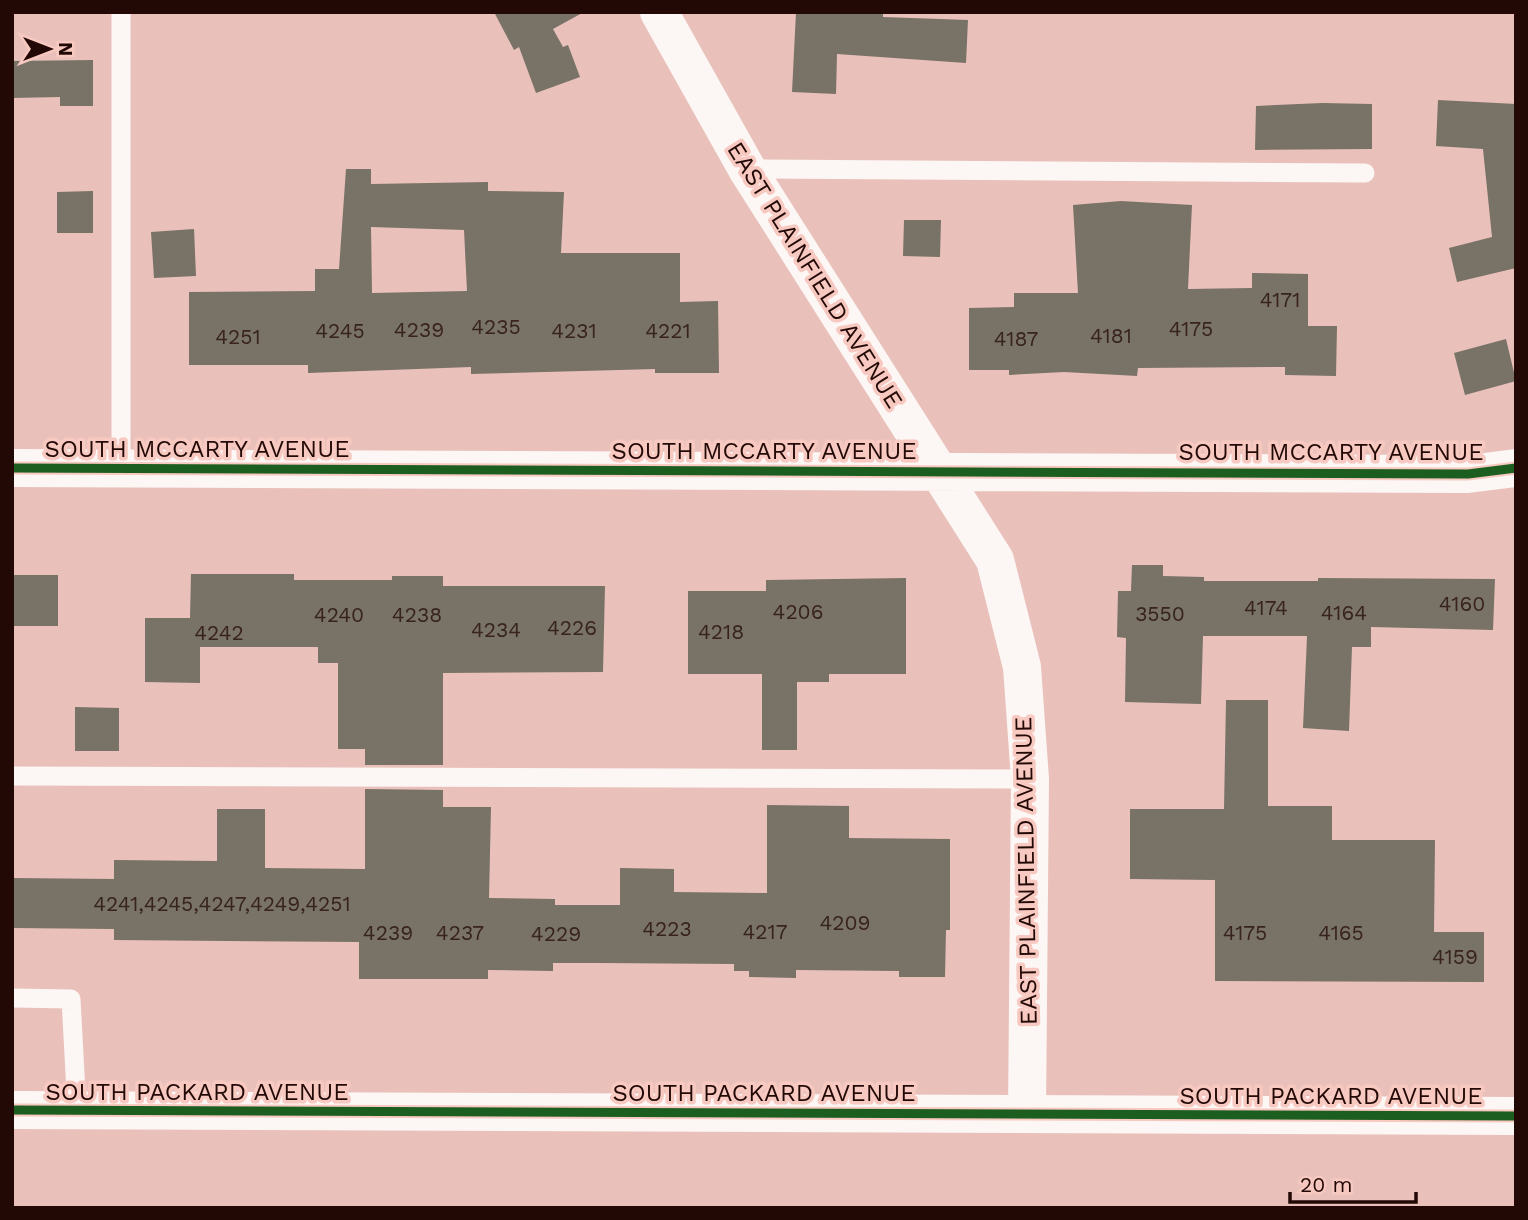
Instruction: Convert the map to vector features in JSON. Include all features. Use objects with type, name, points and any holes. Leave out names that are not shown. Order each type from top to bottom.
[{"type":"street","name":"EAST PLAINFIELD AVENUE","points":[[659,12],[747,169],[995,560],[1022,667],[1030,779],[1027,1114]]},
{"type":"street","name":"SOUTH MCCARTY AVENUE","points":[[12,468],[1468,474],[1516,468]]},
{"type":"street","name":"SOUTH PACKARD AVENUE","points":[[12,1110],[1516,1116]]},
{"type":"lane","points":[[121,12],[121,468]]},
{"type":"lane","points":[[747,169],[1365,173]]},
{"type":"lane","points":[[12,776],[1030,779]]},
{"type":"lane","points":[[12,998],[71,999],[77,1111]]},
{"type":"building","points":[[494,12],[584,12],[553,29],[563,47],[568,45],[580,77],[536,93],[519,47],[514,50]]},
{"type":"building","points":[[796,12],[883,12],[883,17],[968,20],[966,63],[837,54],[836,94],[792,92]]},
{"type":"building","points":[[93,60],[93,106],[60,106],[60,97],[12,98],[12,61]]},
{"type":"building","points":[[1438,100],[1516,104],[1516,268],[1457,282],[1449,248],[1492,237],[1483,149],[1436,146]]},
{"type":"building","points":[[1372,104],[1372,149],[1255,150],[1256,106]]},
{"type":"building","points":[[346,169],[371,169],[371,184],[488,182],[488,191],[564,192],[561,253],[680,253],[680,302],[718,301],[719,373],[655,373],[655,369],[471,374],[471,367],[308,373],[308,365],[189,365],[189,292],[315,291],[315,269],[339,269]],"holes":[[[371,227],[464,230],[467,291],[372,293]]]},
{"type":"building","points":[[93,191],[93,233],[57,233],[57,192]]},
{"type":"building","points":[[1121,201],[1192,205],[1188,289],[1252,288],[1252,273],[1308,274],[1308,326],[1337,326],[1336,376],[1285,375],[1285,367],[1138,368],[1137,376],[1064,372],[1009,375],[1009,370],[969,370],[969,308],[1014,307],[1014,293],[1078,293],[1073,205]]},
{"type":"building","points":[[904,220],[941,220],[940,257],[903,256]]},
{"type":"building","points":[[194,229],[196,276],[154,278],[151,232]]},
{"type":"building","points":[[1506,339],[1516,381],[1465,395],[1454,353]]},
{"type":"building","points":[[1132,565],[1163,565],[1163,576],[1204,577],[1204,581],[1318,581],[1318,578],[1495,579],[1493,630],[1371,627],[1371,647],[1352,647],[1349,731],[1303,728],[1307,636],[1203,636],[1201,704],[1125,702],[1126,638],[1117,637],[1118,591],[1131,591]]},
{"type":"building","points":[[191,574],[294,574],[294,580],[392,580],[392,576],[443,576],[443,586],[605,586],[603,672],[443,673],[443,765],[365,765],[365,749],[338,749],[338,663],[318,663],[318,647],[200,647],[200,683],[145,682],[145,618],[190,618]]},
{"type":"building","points":[[12,575],[58,575],[58,626],[12,626]]},
{"type":"building","points":[[906,578],[906,674],[829,674],[829,682],[797,682],[797,750],[762,750],[762,674],[688,674],[688,591],[766,591],[766,580]]},
{"type":"building","points":[[1226,700],[1268,700],[1268,806],[1332,806],[1332,840],[1435,840],[1434,932],[1484,932],[1484,982],[1215,981],[1215,880],[1130,879],[1130,809],[1224,809]]},
{"type":"building","points":[[75,707],[119,708],[119,751],[75,751]]},
{"type":"building","points":[[365,789],[443,790],[443,807],[491,807],[489,898],[555,899],[555,905],[620,905],[620,868],[674,869],[674,892],[767,893],[767,805],[849,806],[849,838],[950,839],[950,930],[946,930],[945,977],[899,977],[899,971],[796,970],[796,978],[749,977],[749,971],[734,971],[734,964],[553,963],[553,971],[488,970],[488,979],[359,979],[359,942],[114,940],[114,929],[12,928],[12,878],[114,879],[114,860],[217,861],[217,809],[265,809],[265,868],[365,869]]},
{"type":"cycle path","points":[[12,468],[1468,474],[1516,468]]},
{"type":"cycle path","points":[[12,1110],[1516,1116]]}]
